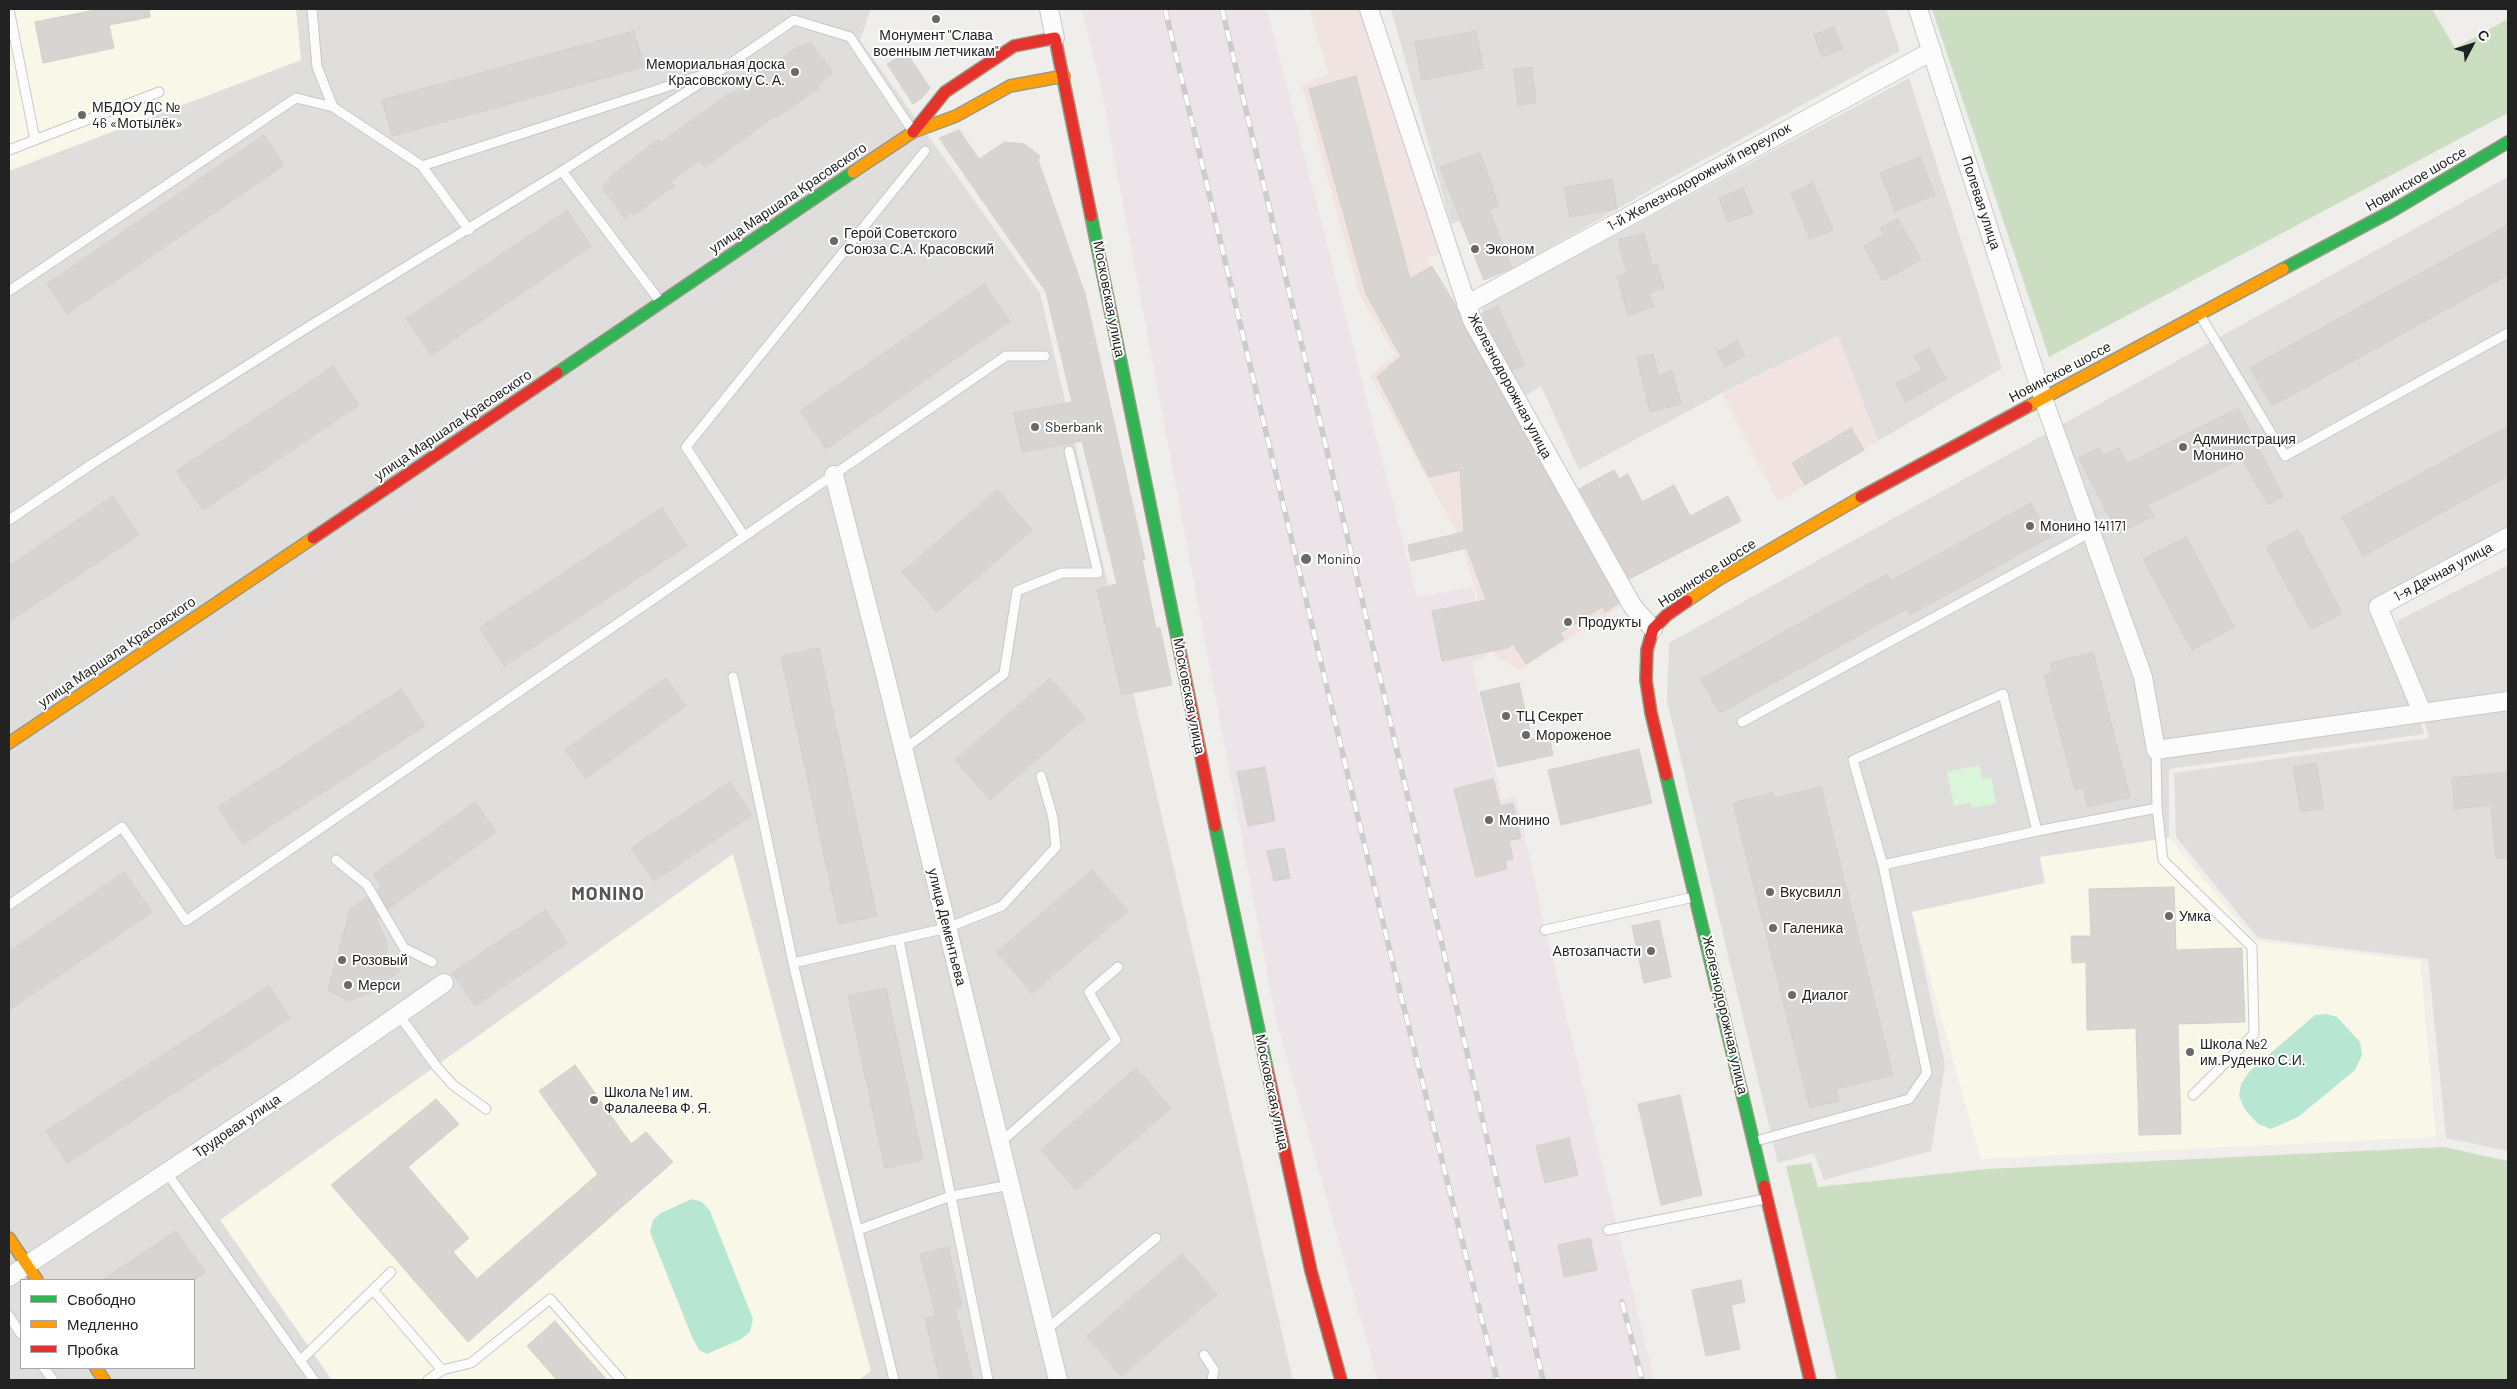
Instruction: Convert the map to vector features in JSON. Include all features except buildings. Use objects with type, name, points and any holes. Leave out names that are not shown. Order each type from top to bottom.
[{"type":"street","name":"Московская улица","points":[[1049,9],[1234,920],[1311,1271],[1341,1380]]},
{"type":"street","name":"Железнодорожная улица","points":[[1369,9],[1466,305],[1498,370],[1633,607],[1653,629]]},
{"type":"street","name":"Полевая улица","points":[[1918,9],[2043,398],[2143,677],[2156,750]]},
{"type":"street","name":"улица Маршала Красовского","points":[[913,132],[945,92],[1014,46],[1055,38]]},
{"type":"street","name":"1-й Железнодорожный переулок","points":[[1466,305],[1932,51]]},
{"type":"street","name":"улица Маршала Красовского","points":[[9,743],[913,132],[956,116],[1010,86],[1064,76]]},
{"type":"street","name":"Новинское шоссе","points":[[1647,650],[1653,629],[1667,614],[1718,580],[1876,488],[2399,206],[2508,142]]},
{"type":"street","name":"улица Дементьева","points":[[834,475],[904,750],[1058,1380]]},
{"type":"street","name":"1-я Дачная улица","points":[[2422,712],[2378,607],[2508,537]]},
{"type":"street","name":"Железнодорожная улица","points":[[1647,650],[1646,680],[1651,713],[1810,1380]]},
{"type":"street","points":[[2156,750],[2508,701]]},
{"type":"street","name":"Трудовая улица","points":[[9,1277],[444,984]]},
{"type":"street","points":[[9,1238],[36,1279]]},
{"type":"street","points":[[97,1369],[104,1380]]},
{"type":"lane","points":[[9,9],[35,140]]},
{"type":"lane","points":[[312,9],[317,67],[333,107]]},
{"type":"lane","points":[[9,520],[92,464],[305,329],[469,230],[724,68],[794,20],[850,37],[913,132]]},
{"type":"lane","points":[[422,166],[724,68]]},
{"type":"lane","points":[[9,150],[159,92]]},
{"type":"lane","points":[[9,291],[296,98],[333,107],[422,166],[469,230]]},
{"type":"lane","points":[[744,536],[686,447],[925,151]]},
{"type":"lane","points":[[562,171],[661,303]]},
{"type":"lane","points":[[2199,314],[2285,456],[2508,333]]},
{"type":"lane","points":[[9,905],[122,827],[186,920],[1006,356],[1045,356]]},
{"type":"lane","points":[[904,750],[1004,674],[1017,591],[1062,572],[1098,573],[1069,451]]},
{"type":"lane","points":[[1742,722],[2091,532]]},
{"type":"lane","points":[[733,677],[793,963],[894,1380]]},
{"type":"lane","points":[[1754,1141],[1909,1099],[1927,1073],[1883,865],[1853,760],[2003,694],[2037,831]]},
{"type":"lane","points":[[2156,750],[2157,808],[2163,860],[2252,947],[2254,1034],[2192,1095]]},
{"type":"lane","points":[[793,963],[947,928],[1002,906],[1056,848],[1053,818],[1041,776]]},
{"type":"lane","points":[[1883,865],[2037,831],[2157,808]]},
{"type":"lane","points":[[336,860],[367,885],[404,948],[432,962]]},
{"type":"lane","points":[[1546,930],[1696,896]]},
{"type":"lane","points":[[899,940],[988,1380]]},
{"type":"lane","points":[[1000,1143],[1116,1040],[1089,992],[1118,967]]},
{"type":"lane","points":[[398,1014],[436,1066],[454,1084],[486,1109]]},
{"type":"lane","points":[[167,1172],[314,1380]]},
{"type":"lane","points":[[858,1230],[951,1196],[1010,1185]]},
{"type":"lane","points":[[1608,1230],[1768,1198]]},
{"type":"lane","points":[[1046,1330],[1156,1238]]},
{"type":"lane","points":[[300,1361],[391,1272]]},
{"type":"lane","points":[[373,1290],[442,1370]]},
{"type":"lane","points":[[428,1380],[442,1370],[471,1363],[550,1298],[621,1380]]},
{"type":"lane","points":[[9,1316],[20,1332]]},
{"type":"lane","points":[[1204,1356],[1214,1370],[1212,1380]]},
{"type":"lane","points":[[45,1369],[53,1380]]},
{"type":"shaded area","points":[[9,9],[871,9],[860,40],[1040,293],[1293,1380],[9,1380]]},
{"type":"shaded area","name":"МБДОУ ДC № 46 «Мотылёк»","points":[[9,9],[296,9],[301,60],[9,171]]},
{"type":"shaded area","points":[[1082,9],[1267,9],[1417,597],[1473,587],[1488,655],[1472,663],[1502,800],[1516,796],[1544,924],[1654,1380],[1378,1380],[1276,1019],[1101,87]]},
{"type":"shaded area","points":[[1309,9],[1364,9],[1440,254],[1425,258],[1627,603],[1519,670],[1494,655],[1461,540],[1370,376],[1395,354],[1360,296],[1302,85],[1329,74]]},
{"type":"shaded area","points":[[1391,9],[1886,9],[1900,51],[1683,171],[1513,269],[1484,280],[1460,221],[1451,224]]},
{"type":"shaded area","points":[[1909,78],[2002,368],[1878,441],[1838,336],[1722,393],[1579,470],[1541,386],[1527,395],[1519,388],[1508,372],[1481,307]]},
{"type":"shaded area","points":[[2508,177],[2508,547],[2388,610],[2424,734],[2169,769],[2169,838],[2040,857],[2045,883],[1912,912],[1945,1065],[1931,1151],[1824,1180],[1814,1153],[1778,1163],[1667,701],[1669,643]]},
{"type":"shaded area","points":[[1838,336],[1878,441],[1778,502],[1722,393]]},
{"type":"shaded area","points":[[2508,565],[2508,1151],[2446,1138],[2428,959],[2258,938],[2176,837],[2174,773],[2429,738],[2397,621]]},
{"type":"shaded area","name":"Школа №2 им.Руденко С.И.","points":[[2169,838],[2255,941],[2420,961],[2436,1137],[1981,1159],[1912,912],[2045,883],[2040,857]]},
{"type":"shaded area","name":"Школа №1 им. Фалалеева Ф. Я.","points":[[733,854],[871,1371],[859,1380],[332,1380],[220,1220]]},
{"type":"green space","points":[[1932,9],[2432,9],[2455,48],[2508,19],[2508,113],[2049,357]]},
{"type":"green space","points":[[1979,765],[1982,779],[1991,777],[1996,803],[1972,808],[1971,802],[1954,806],[1947,772]]},
{"type":"green space","points":[[2326,1014],[2337,1017],[2360,1042],[2362,1055],[2355,1070],[2298,1117],[2271,1129],[2258,1124],[2244,1108],[2239,1096],[2241,1084],[2250,1071],[2315,1015]]},
{"type":"green space","points":[[2444,1147],[2508,1161],[2508,1380],[1837,1380],[1786,1166],[1811,1163],[1818,1187],[1987,1169]]},
{"type":"green space","points":[[692,1199],[702,1202],[710,1211],[753,1319],[750,1332],[741,1339],[707,1354],[699,1350],[692,1337],[650,1232],[653,1220],[661,1213]]},
{"type":"railway","points":[[1165,9],[1392,960],[1497,1380]]},
{"type":"railway","points":[[1222,9],[1350,548],[1543,1380]]},
{"type":"railway","points":[[1622,1302],[1642,1380]]},
{"type":"traffic: fast","points":[[2283,269],[2392,211],[2508,142]]},
{"type":"traffic: fast","points":[[557,373],[853,172]]},
{"type":"traffic: fast","points":[[1091,216],[1178,642]]},
{"type":"traffic: fast","points":[[1666,775],[1764,1186]]},
{"type":"traffic: fast","points":[[1215,826],[1267,1069]]},
{"type":"traffic: slow","points":[[853,172],[913,132],[956,116],[1010,86],[1064,76]]},
{"type":"traffic: slow","points":[[2027,407],[2283,269]]},
{"type":"traffic: slow","points":[[1687,601],[1718,580],[1861,497]]},
{"type":"traffic: slow","points":[[9,743],[313,538]]},
{"type":"traffic: slow","points":[[9,1238],[36,1279]]},
{"type":"traffic: slow","points":[[97,1369],[104,1380]]},
{"type":"traffic: jam","points":[[913,132],[945,92],[1014,46],[1055,38],[1091,216]]},
{"type":"traffic: jam","points":[[313,538],[557,373]]},
{"type":"traffic: jam","points":[[1861,497],[2027,407]]},
{"type":"traffic: jam","points":[[1666,775],[1651,713],[1646,680],[1647,650],[1653,629],[1667,615],[1687,601]]},
{"type":"traffic: jam","points":[[1178,642],[1215,826]]},
{"type":"traffic: jam","points":[[1267,1069],[1311,1271],[1341,1380]]},
{"type":"traffic: jam","points":[[1764,1186],[1810,1380]]},
{"type":"place","name":"Монумент \"Слава военным летчикам\"","points":[[936,19]]},
{"type":"place","name":"Мемориальная доска Красовскому С. А.","points":[[795,72]]},
{"type":"place","name":"МБДОУ ДC № 46 «Мотылёк»","points":[[82,115]]},
{"type":"place","name":"Герой Советского Союза С.А. Красовский","points":[[834,241]]},
{"type":"place","name":"Эконом","points":[[1475,249]]},
{"type":"place","name":"Sberbank","points":[[1035,427]]},
{"type":"place","name":"Администрация Монино","points":[[2183,447]]},
{"type":"place","name":"Монино 141171","points":[[2030,526]]},
{"type":"place","name":"Monino","points":[[1306,559]]},
{"type":"place","name":"Продукты","points":[[1568,622]]},
{"type":"place","name":"ТЦ Секрет","points":[[1506,716]]},
{"type":"place","name":"Мороженое","points":[[1526,735]]},
{"type":"place","name":"Монино","points":[[1489,820]]},
{"type":"place","name":"Вкусвилл","points":[[1770,892]]},
{"type":"place","name":"Умка","points":[[2169,916]]},
{"type":"place","name":"Галеника","points":[[1773,928]]},
{"type":"place","name":"Автозапчасти","points":[[1651,951]]},
{"type":"place","name":"Розовый","points":[[342,960]]},
{"type":"place","name":"Мерси","points":[[348,985]]},
{"type":"place","name":"Диалог","points":[[1792,995]]},
{"type":"place","name":"Школа №2 им.Руденко С.И.","points":[[2190,1052]]},
{"type":"place","name":"Школа №1 им. Фалалеева Ф. Я.","points":[[594,1100]]},
{"type":"district","name":"MONINO","points":[[608,894]]}]
